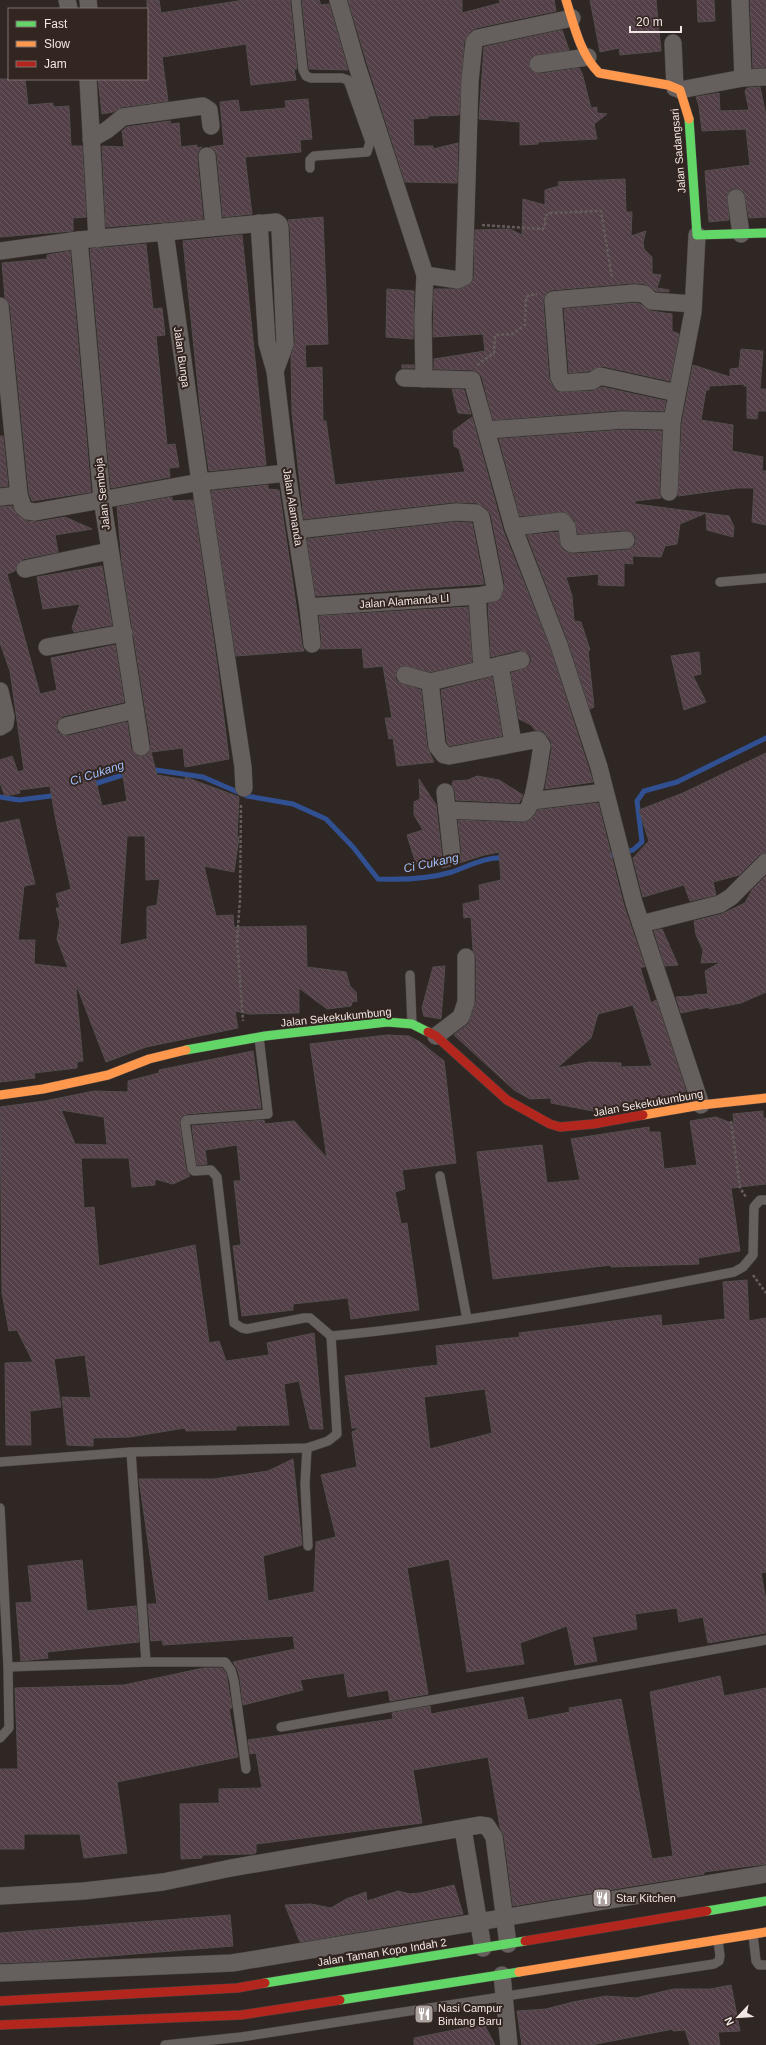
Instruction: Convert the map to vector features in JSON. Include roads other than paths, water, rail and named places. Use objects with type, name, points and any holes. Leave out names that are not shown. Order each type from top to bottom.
[{"type":"main road","points":[[566,0],[593,69],[599,73],[677,89]]},
{"type":"main road","name":"Jalan Sadangsari","points":[[677,89],[687,108],[689,119],[697,235]]},
{"type":"main road","points":[[697,235],[766,233]]},
{"type":"main road","name":"Jalan Sekekukumbung","points":[[0,1095],[43,1089],[108,1075],[149,1059],[259,1037],[387,1022],[412,1024],[436,1036],[507,1100],[550,1124],[560,1127],[593,1124],[701,1105],[766,1098]]},
{"type":"main road","name":"Jalan Taman Kopo Indah 2","points":[[4,2000],[237,1988],[766,1901]]},
{"type":"main road","points":[[0,2025],[241,2015],[502,1976],[766,1932]]},
{"type":"main road","points":[[4,2000],[12,2024]]},
{"type":"street","points":[[338,0],[357,66],[425,275],[423,318],[424,379]]},
{"type":"street","points":[[740,0],[743,78]]},
{"type":"street","points":[[425,275],[458,280],[464,277],[470,81],[474,42],[478,38],[572,18]]},
{"type":"street","points":[[673,43],[677,89],[743,78],[766,78]]},
{"type":"street","points":[[538,64],[588,57]]},
{"type":"street","points":[[88,80],[97,239]]},
{"type":"street","points":[[91,139],[108,130],[123,117],[203,106],[208,110],[211,126]]},
{"type":"street","points":[[207,156],[214,227]]},
{"type":"street","points":[[736,198],[741,234]]},
{"type":"street","name":"Jalan Alamanda","points":[[275,370],[285,344],[279,224],[276,222],[259,223],[267,343],[275,370],[287,473],[308,607],[312,644]]},
{"type":"street","points":[[0,251],[80,240],[259,223]]},
{"type":"street","name":"Jalan Bunga","points":[[165,232],[200,482],[242,760],[243,795]]},
{"type":"street","points":[[669,492],[672,421],[686,357],[694,304],[697,235]]},
{"type":"street","name":"Jalan Semboja","points":[[80,240],[102,499],[141,747]]},
{"type":"street","points":[[677,393],[600,376],[592,381],[562,383],[559,377],[554,299],[644,294],[652,301],[694,304]]},
{"type":"street","points":[[0,306],[6,419],[19,495],[23,507],[28,511],[35,512],[200,482],[287,473]]},
{"type":"street","points":[[404,378],[472,380],[487,430],[499,483],[513,526],[559,645],[599,767],[634,903],[701,1105]]},
{"type":"street","points":[[487,430],[622,420],[672,421]]},
{"type":"street","points":[[0,497],[19,495]]},
{"type":"street","name":"Jalan Alamanda Ll","points":[[296,530],[456,512],[476,513],[481,517],[495,587],[493,593],[477,596],[308,607]]},
{"type":"street","points":[[513,526],[562,521],[567,527],[569,542],[572,544],[626,540]]},
{"type":"street","points":[[26,569],[109,551]]},
{"type":"street","points":[[477,596],[482,668]]},
{"type":"street","points":[[47,647],[124,633]]},
{"type":"street","points":[[405,675],[430,682],[482,668],[521,660]]},
{"type":"street","points":[[500,665],[513,743]]},
{"type":"street","points":[[430,682],[437,746],[444,755],[449,756],[534,740],[542,746],[532,801],[529,809],[523,813],[447,810]]},
{"type":"street","points":[[0,692],[6,717],[5,724],[0,727]]},
{"type":"street","points":[[66,726],[135,710]]},
{"type":"street","points":[[445,792],[452,856]]},
{"type":"street","points":[[532,801],[597,794]]},
{"type":"street","points":[[641,924],[720,904],[730,897],[766,862]]},
{"type":"street","points":[[436,1036],[461,1018],[466,1002],[466,957]]},
{"type":"street","points":[[0,1896],[84,1891],[163,1882],[239,1867],[480,1825],[487,1826],[494,1837],[508,1944]]},
{"type":"street","points":[[462,1829],[483,1948]]},
{"type":"street","points":[[0,1973],[232,1963],[766,1874]]},
{"type":"street","points":[[502,1976],[509,2045]]},
{"type":"lane","points":[[296,0],[303,70],[306,76],[311,78],[342,78],[348,80],[370,142],[367,152],[314,156],[310,160],[310,168]]},
{"type":"lane","points":[[720,582],[766,578]]},
{"type":"lane","points":[[410,974],[412,1024]]},
{"type":"lane","points":[[0,1462],[131,1452],[307,1448],[328,1441],[337,1434],[331,1336],[310,1318],[247,1329],[234,1323],[217,1177],[211,1170],[194,1171],[192,1169],[185,1122],[187,1120],[268,1114],[259,1037]]},
{"type":"lane","points":[[440,1176],[467,1319]]},
{"type":"lane","points":[[331,1336],[467,1319],[619,1294],[734,1272],[743,1267],[753,1255],[754,1207],[760,1200],[766,1200]]},
{"type":"lane","points":[[307,1448],[305,1484],[308,1546]]},
{"type":"lane","points":[[131,1452],[146,1662]]},
{"type":"lane","points":[[0,1508],[8,1667],[9,1728],[0,1738]]},
{"type":"lane","points":[[281,1728],[766,1640]]},
{"type":"lane","points":[[8,1667],[146,1662],[225,1662],[231,1670],[234,1681],[246,1769]]},
{"type":"lane","points":[[753,1934],[756,1961],[759,1965],[766,1965]]},
{"type":"lane","points":[[165,2045],[241,2038],[714,1964],[719,1962],[720,1956],[718,1940]]},
{"type":"waterway","name":"Ci Cukang","points":[[605,857],[633,850],[642,842],[637,801],[644,791],[677,782],[766,738]]},
{"type":"waterway","name":"Ci Cukang","points":[[149,771],[156,770],[203,777],[247,796],[293,804],[326,819],[353,847],[378,879],[425,878],[452,872],[492,858],[506,858]]},
{"type":"waterway","name":"Ci Cukang","points":[[91,785],[129,773]]},
{"type":"waterway","name":"Ci Cukang","points":[[0,797],[19,800],[59,795]]},
{"type":"place","name":"Star Kitchen","points":[[602,1898]]},
{"type":"place","name":"Nasi Campur Bintang Baru","points":[[424,2014]]}]
